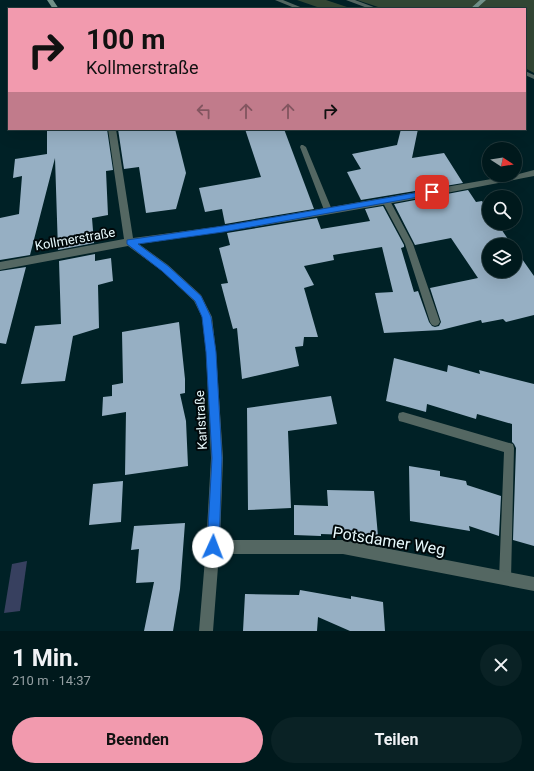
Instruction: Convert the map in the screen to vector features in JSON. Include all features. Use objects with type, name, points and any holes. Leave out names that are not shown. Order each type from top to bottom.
[{"type":"main road","points":[[474,8],[483,0]]},
{"type":"street","points":[[278,0],[299,8]]},
{"type":"street","points":[[349,0],[373,8]]},
{"type":"street","points":[[112,130],[129,242]]},
{"type":"street","name":"Kollmerstraße","points":[[0,266],[129,242],[223,229],[484,183],[534,172]]},
{"type":"street","name":"Karlstraße","points":[[129,242],[165,268],[198,298],[207,317],[211,352],[217,458],[213,547],[206,631]]},
{"type":"street","name":"Potsdamer Weg","points":[[213,547],[343,547],[534,584]]},
{"type":"lane","points":[[303,147],[328,210]]},
{"type":"lane","points":[[386,200],[409,244],[435,322]]},
{"type":"lane","points":[[404,417],[509,448],[505,579]]},
{"type":"green space","points":[[297,0],[326,0],[350,8],[320,8]]},
{"type":"green space","points":[[357,0],[534,0],[534,73],[526,69],[526,8],[381,8]]},
{"type":"water","points":[[27,561],[20,611],[4,613],[12,564]]},
{"type":"building","points":[[47,130],[107,130],[113,170],[106,171],[108,215],[92,218],[94,243],[58,250],[55,158],[30,255],[0,260],[0,218],[19,214],[22,176],[13,178],[15,159],[47,154]]},
{"type":"building","points":[[118,130],[175,130],[186,173],[176,209],[146,213],[139,167],[124,169]]},
{"type":"building","points":[[245,130],[284,130],[314,209],[225,224],[222,209],[205,212],[199,188],[261,177]]},
{"type":"building","points":[[401,130],[418,130],[412,158],[444,153],[463,183],[361,200],[347,172],[361,169],[352,154],[397,145]]},
{"type":"building","points":[[468,190],[476,202],[482,201],[482,230],[502,230],[507,238],[482,238],[482,278],[522,278],[522,259],[534,276],[534,315],[506,322],[503,319],[482,323],[481,320],[441,330],[384,333],[375,293],[393,292],[382,247],[333,255],[334,260],[304,266],[314,285],[304,288],[318,337],[304,337],[303,346],[295,347],[299,366],[242,379],[237,328],[233,329],[221,284],[228,283],[219,248],[230,245],[227,233],[317,218],[321,229],[370,221],[365,209],[383,206],[404,245],[404,247],[401,248],[414,292],[418,291],[429,322],[432,326],[439,326],[441,322],[430,288],[478,278],[451,238],[415,245],[394,204]]},
{"type":"building","points":[[95,254],[95,261],[111,258],[113,281],[98,285],[99,328],[73,336],[65,381],[21,384],[35,326],[61,324],[59,261]]},
{"type":"building","points":[[26,267],[6,344],[0,343],[0,271]]},
{"type":"building","points":[[179,322],[185,379],[185,393],[180,394],[186,421],[188,466],[125,475],[126,412],[102,416],[103,397],[112,396],[112,385],[123,383],[122,332]]},
{"type":"building","points":[[394,358],[447,372],[448,365],[480,374],[479,370],[534,384],[534,546],[513,540],[516,448],[512,442],[512,424],[477,414],[476,419],[427,404],[426,412],[386,401]]},
{"type":"building","points":[[331,396],[337,424],[288,431],[291,508],[248,510],[247,408]]},
{"type":"building","points":[[409,466],[440,471],[440,476],[466,481],[467,485],[501,496],[499,536],[469,526],[470,531],[410,521]]},
{"type":"building","points":[[123,481],[121,522],[89,525],[93,484]]},
{"type":"building","points":[[327,490],[374,491],[378,536],[321,534],[321,536],[294,535],[294,505],[328,506]]},
{"type":"building","points":[[185,523],[180,589],[173,631],[144,631],[154,582],[136,583],[139,549],[131,550],[134,526]]},
{"type":"building","points":[[300,590],[351,599],[351,596],[383,602],[385,631],[350,631],[318,617],[317,631],[243,631],[245,594],[299,595]]},
{"type":"route","points":[[213,547],[217,458],[211,352],[207,317],[198,298],[165,268],[129,242],[223,229],[432,192]]}]
